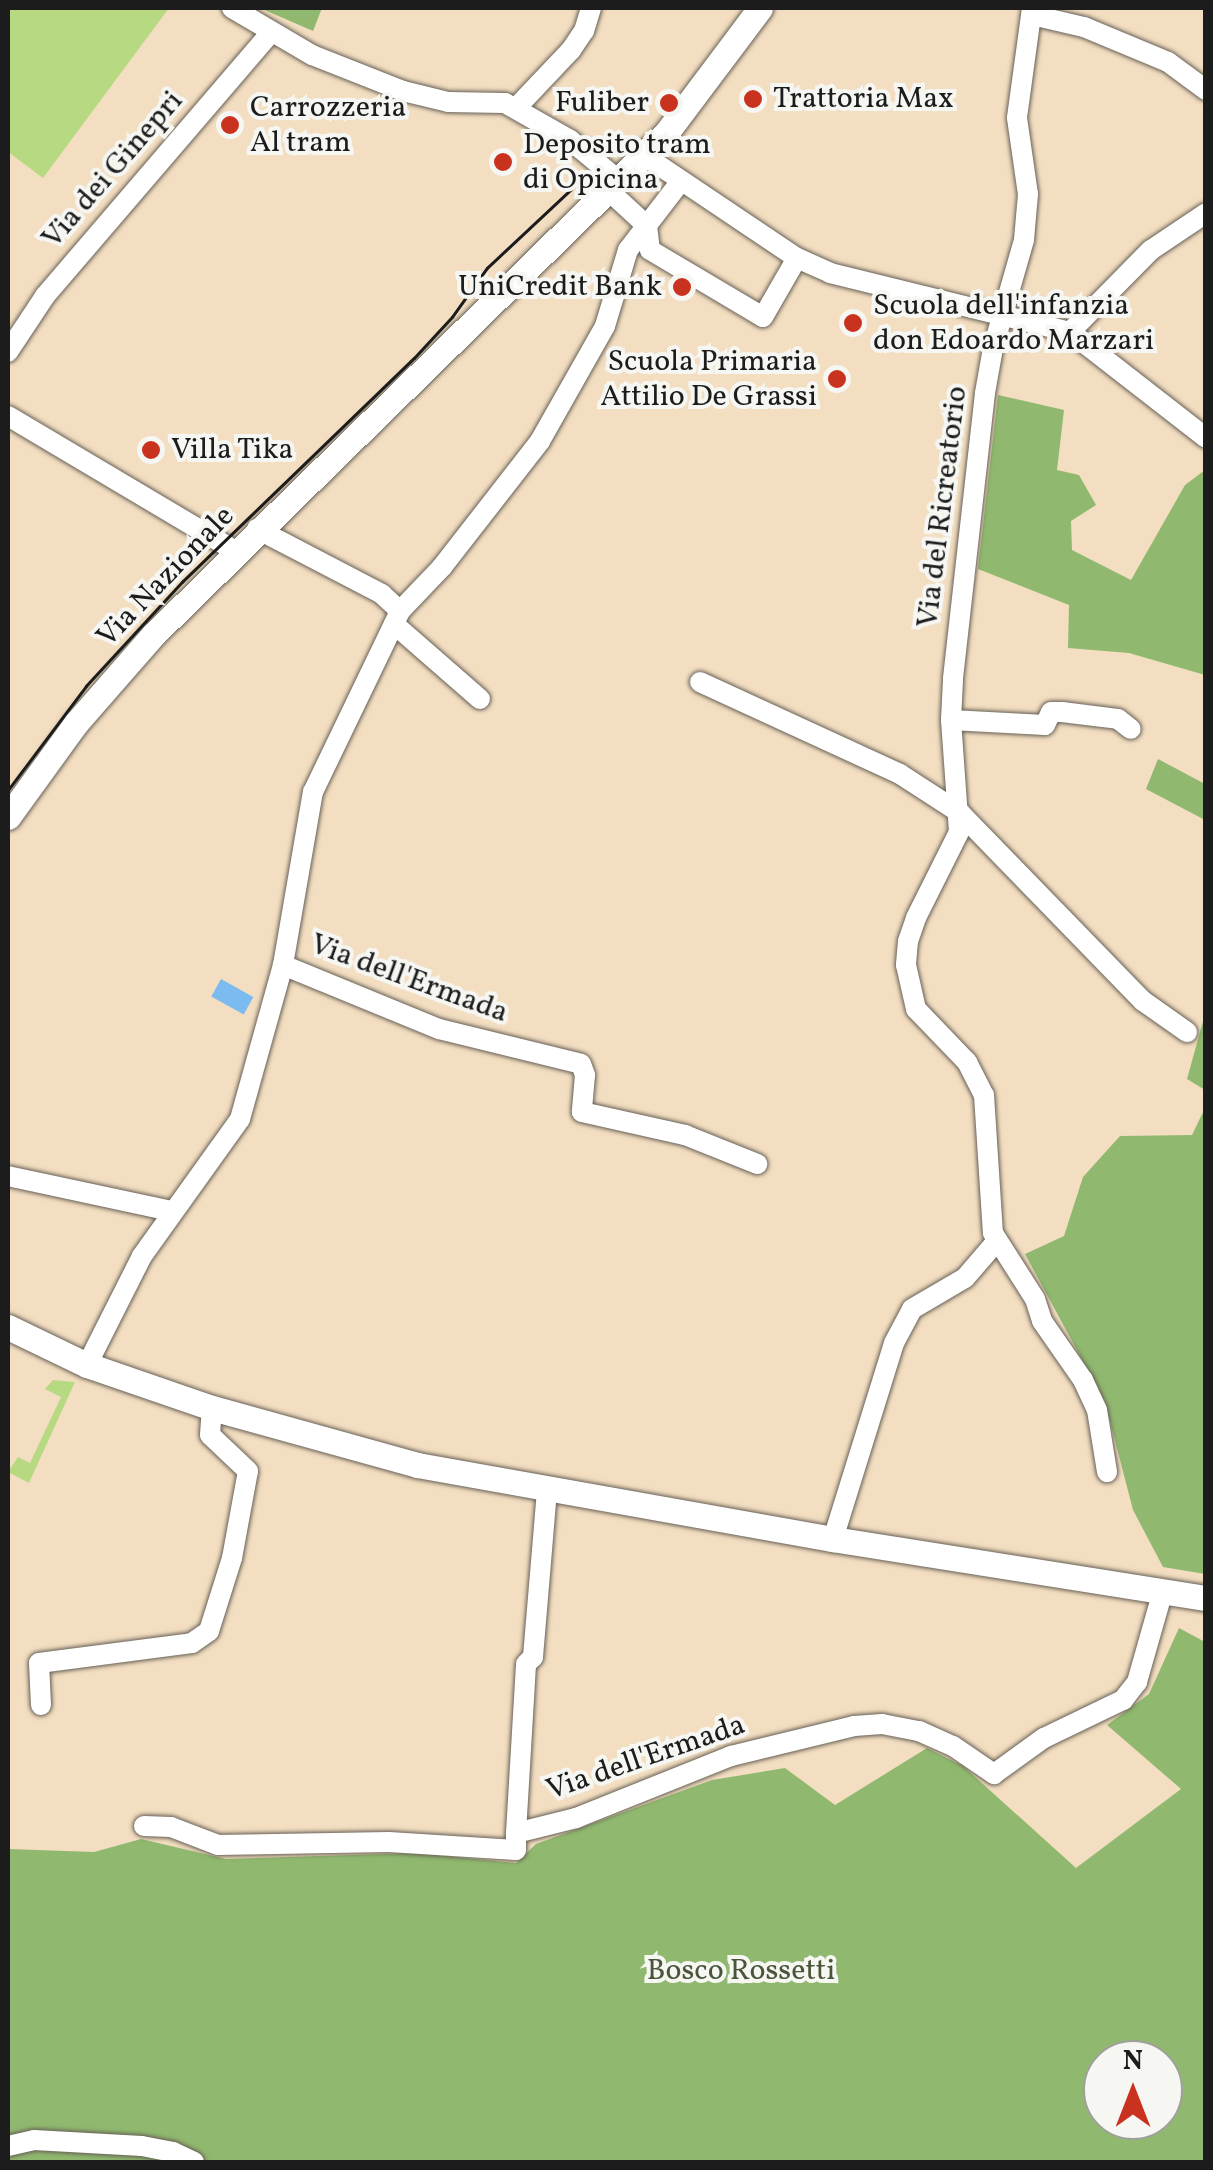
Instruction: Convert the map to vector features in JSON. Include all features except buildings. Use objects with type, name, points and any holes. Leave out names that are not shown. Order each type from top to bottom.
[{"type":"main road","name":"Via Nazionale","points":[[8,818],[113,680],[234,551],[696,98],[760,8]]},
{"type":"main road","points":[[8,1327],[86,1365],[212,1408],[418,1465],[547,1490],[1206,1598]]},
{"type":"street","points":[[232,8],[312,55],[403,91],[448,102],[505,103],[516,108],[570,140],[612,184],[647,226],[650,250],[763,318],[798,258]]},
{"type":"street","points":[[516,108],[571,50],[584,32],[591,8]]},
{"type":"street","points":[[1032,11],[1084,27],[1168,62],[1206,90]]},
{"type":"street","name":"Via del Ricreatorio","points":[[1032,11],[1017,118],[1028,194],[1024,240],[1002,314],[986,392],[968,524],[951,720],[959,832],[908,941],[906,966],[916,1009],[967,1062],[984,1095],[996,1242],[1083,1380],[1097,1410],[1106,1472]]},
{"type":"street","name":"Via dei Ginepri","points":[[8,352],[45,296],[271,32]]},
{"type":"street","points":[[642,154],[798,258],[830,273],[1070,332],[1206,438]]},
{"type":"street","name":"Via dell'Ermada","points":[[86,1365],[117,1299],[171,1210],[240,1120],[283,965],[313,792],[397,617],[481,519],[540,440],[605,326],[628,250],[682,181]]},
{"type":"street","points":[[1070,332],[1142,259],[1206,213]]},
{"type":"street","points":[[8,416],[234,551]]},
{"type":"street","points":[[257,529],[382,594],[397,617],[480,699]]},
{"type":"street","points":[[700,682],[900,774],[960,814],[1096,948],[1118,976],[1187,1032]]},
{"type":"street","points":[[951,720],[1045,725],[1051,712],[1062,712],[1118,719],[1132,729]]},
{"type":"street","name":"Via dell'Ermada","points":[[283,965],[440,1030],[581,1064],[585,1075],[582,1112],[684,1135],[757,1164]]},
{"type":"street","points":[[8,1176],[171,1210]]},
{"type":"street","points":[[833,1538],[894,1343],[912,1309],[965,1278],[996,1242]]},
{"type":"street","points":[[41,1705],[39,1663],[192,1642],[209,1631],[232,1558],[248,1471],[210,1435],[212,1408]]},
{"type":"street","name":"Via dell'Ermada","points":[[144,1826],[171,1827],[218,1844],[288,1847],[389,1842],[516,1850],[526,1664],[533,1658],[547,1490]]},
{"type":"street","name":"Via dell'Ermada","points":[[516,1833],[576,1818],[731,1756],[854,1726],[882,1724],[918,1731],[953,1746],[994,1774],[1044,1738],[1123,1700],[1137,1682],[1163,1591]]},
{"type":"street","points":[[8,2146],[34,2140],[142,2146],[173,2152],[194,2162]]},
{"type":"green space","points":[[8,8],[169,8],[43,178],[8,152]]},
{"type":"green space","points":[[260,8],[322,8],[313,31]]},
{"type":"green space","points":[[998,395],[1064,410],[1057,470],[1079,475],[1096,505],[1071,521],[1072,550],[1131,580],[1185,485],[1205,470],[1205,675],[1129,653],[1068,648],[1069,605],[978,569]]},
{"type":"green space","points":[[1158,759],[1205,784],[1205,820],[1146,789]]},
{"type":"green space","points":[[1206,1014],[1205,1090],[1187,1079]]},
{"type":"green space","points":[[1205,1108],[1205,1574],[1163,1567],[1133,1510],[1105,1402],[1025,1254],[1064,1236],[1083,1177],[1120,1136],[1192,1135]]},
{"type":"green space","points":[[53,1380],[75,1382],[29,1483],[8,1472],[18,1457],[30,1463],[61,1397],[45,1389]]},
{"type":"green space","name":"Bosco Rossetti","points":[[1179,1628],[1205,1642],[1205,2162],[8,2162],[8,1849],[94,1852],[141,1839],[226,1859],[417,1853],[516,1863],[536,1844],[712,1780],[785,1768],[835,1805],[927,1748],[963,1766],[1076,1868],[1181,1789],[1107,1725],[1149,1694]]},
{"type":"water","points":[[221,979],[253,997],[244,1014],[211,996]]},
{"type":"tram line","points":[[8,790],[86,686],[182,582],[414,358],[452,317],[487,268],[581,180]]},
{"type":"place","name":"Trattoria Max","points":[[753,99]]},
{"type":"place","name":"Fuliber","points":[[669,103]]},
{"type":"place","name":"Carrozzeria Al tram","points":[[230,125]]},
{"type":"place","name":"Deposito tram di Opicina","points":[[503,162]]},
{"type":"place","name":"UniCredit Bank","points":[[682,287]]},
{"type":"place","name":"Scuola dell'infanzia don Edoardo Marzari","points":[[853,323]]},
{"type":"place","name":"Scuola Primaria Attilio De Grassi","points":[[837,379]]},
{"type":"place","name":"Villa Tika","points":[[151,450]]}]
